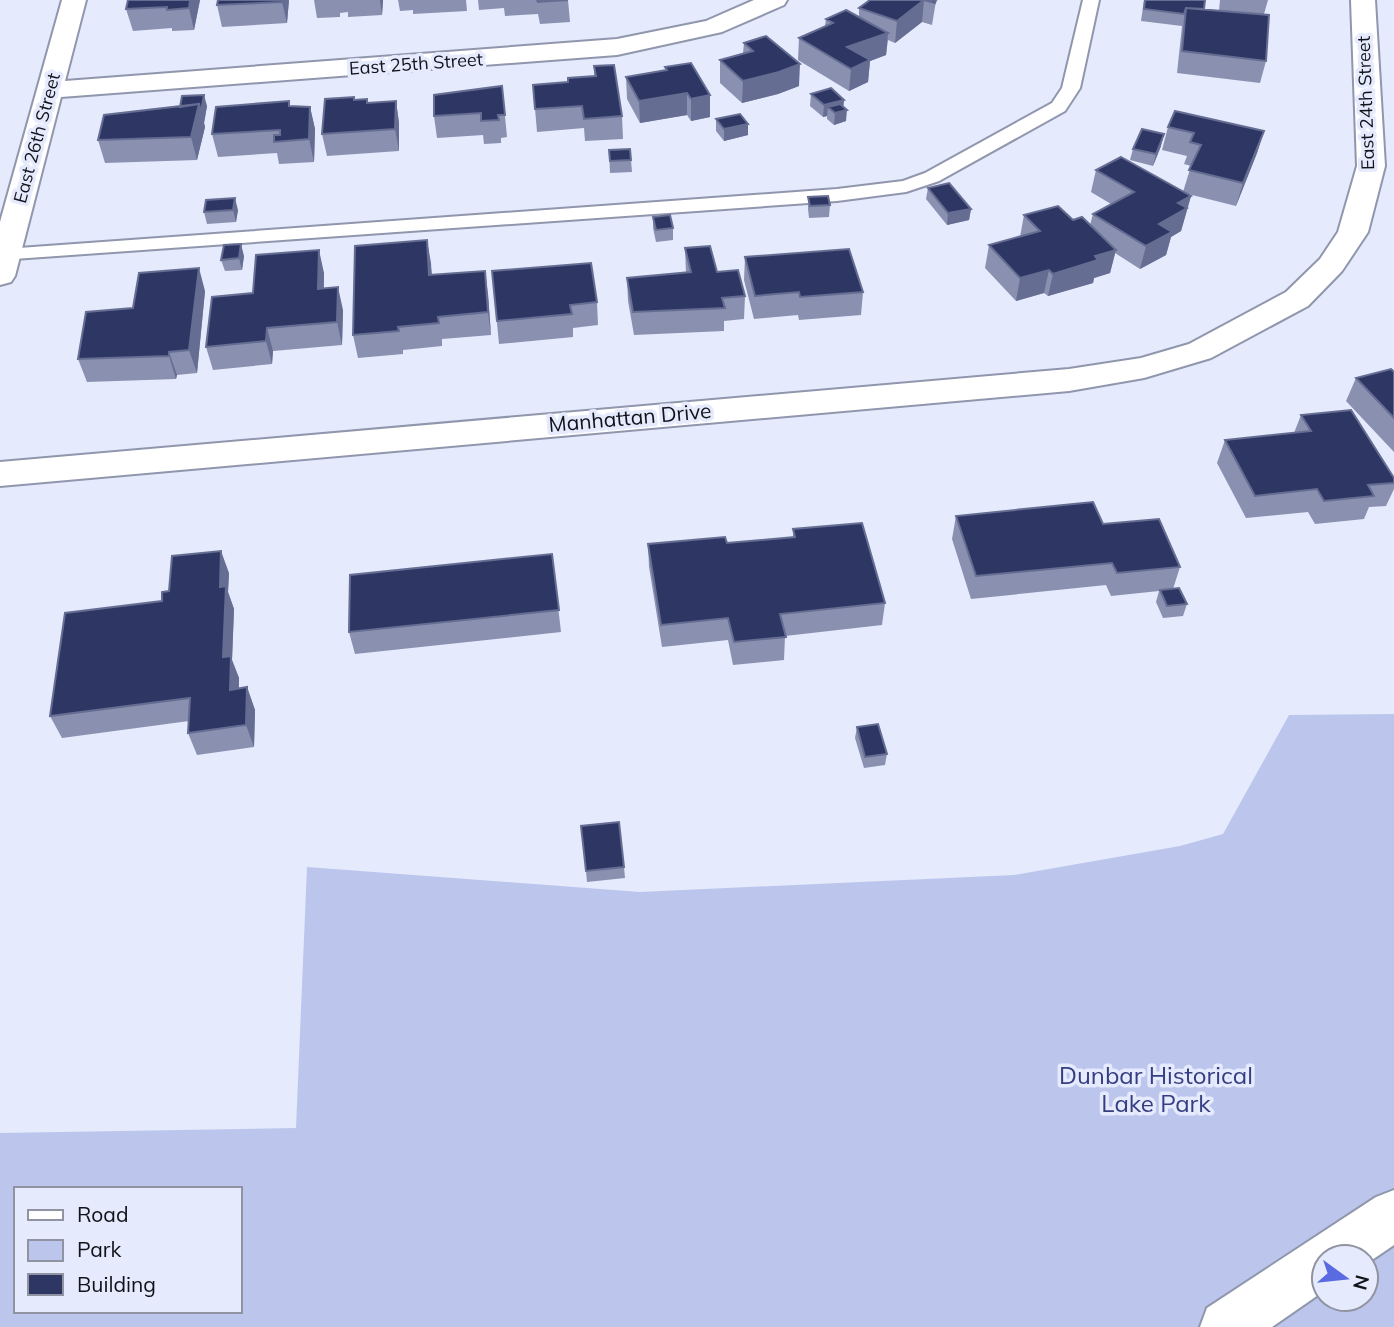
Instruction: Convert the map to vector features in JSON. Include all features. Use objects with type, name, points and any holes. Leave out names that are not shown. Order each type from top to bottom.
[{"type":"street","name":"East 26th Street","points":[[3,266],[74,0]]},
{"type":"street","name":"East 25th Street","points":[[49,90],[617,47],[713,27],[775,0]]},
{"type":"street","name":"East 24th Street","points":[[1252,326],[1297,299],[1331,265],[1353,232],[1361,209],[1371,166],[1363,0]]},
{"type":"street","name":"Manhattan Drive","points":[[0,474],[1069,380],[1144,368],[1200,351],[1252,326]]},
{"type":"street","points":[[1352,1243],[1394,1215]]},
{"type":"street","points":[[1226,1327],[1310,1270]]},
{"type":"lane","points":[[3,266],[837,195],[906,186],[932,177],[1059,107],[1071,88],[1091,0]]},
{"type":"green space","name":"Dunbar Historical Lake Park","points":[[1394,714],[1394,1327],[0,1327],[0,1133],[296,1128],[307,867],[640,892],[1014,875],[1180,846],[1223,834],[1289,715]]},
{"type":"building","points":[[128,0],[190,0],[189,8],[167,10],[167,7],[126,9]]},
{"type":"building","points":[[218,0],[282,0],[282,2],[217,5]]},
{"type":"building","points":[[537,0],[568,0],[538,2]]},
{"type":"building","points":[[870,0],[924,0],[897,21],[859,8]]},
{"type":"building","points":[[1145,0],[1205,0],[1204,9],[1186,8],[1184,14],[1144,9]]},
{"type":"building","points":[[1186,8],[1269,15],[1266,61],[1182,51]]},
{"type":"building","points":[[846,10],[888,33],[847,47],[870,60],[851,69],[799,38],[833,23],[826,19]]},
{"type":"building","points":[[766,36],[800,64],[743,81],[720,60],[753,51],[744,43]]},
{"type":"building","points":[[691,63],[710,95],[691,99],[687,93],[639,101],[626,77],[667,70],[665,67]]},
{"type":"building","points":[[614,65],[622,116],[584,119],[582,106],[535,109],[533,85],[596,76],[594,66]]},
{"type":"building","points":[[502,86],[505,115],[498,115],[499,120],[481,121],[481,113],[434,116],[434,95]]},
{"type":"building","points":[[831,88],[844,100],[824,105],[811,94]]},
{"type":"building","points":[[204,95],[201,112],[199,104],[180,107],[182,96]]},
{"type":"building","points":[[354,97],[354,100],[367,99],[367,103],[396,101],[395,129],[322,134],[325,99]]},
{"type":"building","points":[[289,101],[289,106],[310,107],[309,139],[274,142],[274,135],[280,135],[280,130],[212,134],[216,107]]},
{"type":"building","points":[[199,104],[191,137],[98,140],[104,115]]},
{"type":"building","points":[[840,104],[847,110],[835,113],[828,107]]},
{"type":"building","points":[[1175,111],[1264,131],[1243,183],[1189,170],[1201,145],[1190,142],[1194,133],[1168,127]]},
{"type":"building","points":[[740,114],[748,124],[724,129],[716,119]]},
{"type":"building","points":[[1142,129],[1164,134],[1156,154],[1133,149]]},
{"type":"building","points":[[630,149],[631,160],[610,161],[609,150]]},
{"type":"building","points":[[1121,157],[1191,196],[1178,203],[1187,208],[1159,224],[1172,232],[1146,246],[1093,214],[1134,192],[1096,170]]},
{"type":"building","points":[[949,183],[971,209],[948,213],[928,188]]},
{"type":"building","points":[[828,196],[830,205],[810,206],[808,197]]},
{"type":"building","points":[[235,198],[233,210],[204,212],[206,200]]},
{"type":"building","points":[[1058,206],[1073,220],[1082,217],[1116,250],[1095,256],[1098,260],[1053,274],[1049,270],[1020,278],[989,245],[1040,231],[1024,215]]},
{"type":"building","points":[[670,215],[673,228],[656,230],[653,217]]},
{"type":"building","points":[[427,240],[429,275],[485,271],[488,312],[438,317],[439,323],[398,327],[399,331],[353,335],[355,246]]},
{"type":"building","points":[[241,244],[239,258],[221,260],[224,245]]},
{"type":"building","points":[[710,246],[717,272],[738,270],[745,296],[722,298],[725,308],[633,312],[627,278],[691,272],[685,248]]},
{"type":"building","points":[[849,249],[863,292],[800,297],[799,292],[755,296],[745,257]]},
{"type":"building","points":[[319,250],[318,289],[338,287],[337,322],[267,328],[266,341],[206,347],[212,297],[253,293],[256,255]]},
{"type":"building","points":[[591,263],[597,302],[570,305],[572,314],[497,321],[492,271]]},
{"type":"building","points":[[199,268],[189,350],[169,352],[169,356],[78,359],[86,312],[133,308],[139,273]]},
{"type":"building","points":[[1391,369],[1394,372],[1394,418],[1356,378]]},
{"type":"building","points":[[1351,410],[1394,478],[1394,483],[1368,485],[1374,496],[1324,501],[1317,489],[1255,496],[1225,440],[1311,431],[1301,415]]},
{"type":"building","points":[[1093,502],[1103,524],[1159,519],[1180,567],[1117,573],[1112,563],[976,576],[956,516]]},
{"type":"building","points":[[862,523],[885,603],[780,614],[786,637],[734,642],[728,618],[661,625],[648,544],[725,537],[727,543],[795,537],[793,529]]},
{"type":"building","points":[[221,551],[220,587],[226,586],[223,657],[231,656],[230,690],[247,687],[246,725],[188,733],[190,698],[50,716],[65,613],[162,601],[162,592],[169,591],[172,556]]},
{"type":"building","points":[[552,554],[559,610],[349,632],[350,575]]},
{"type":"building","points":[[1179,588],[1187,604],[1167,606],[1160,590]]},
{"type":"building","points":[[878,724],[887,754],[865,757],[857,727]]},
{"type":"building","points":[[619,822],[624,867],[586,871],[581,826]]}]
